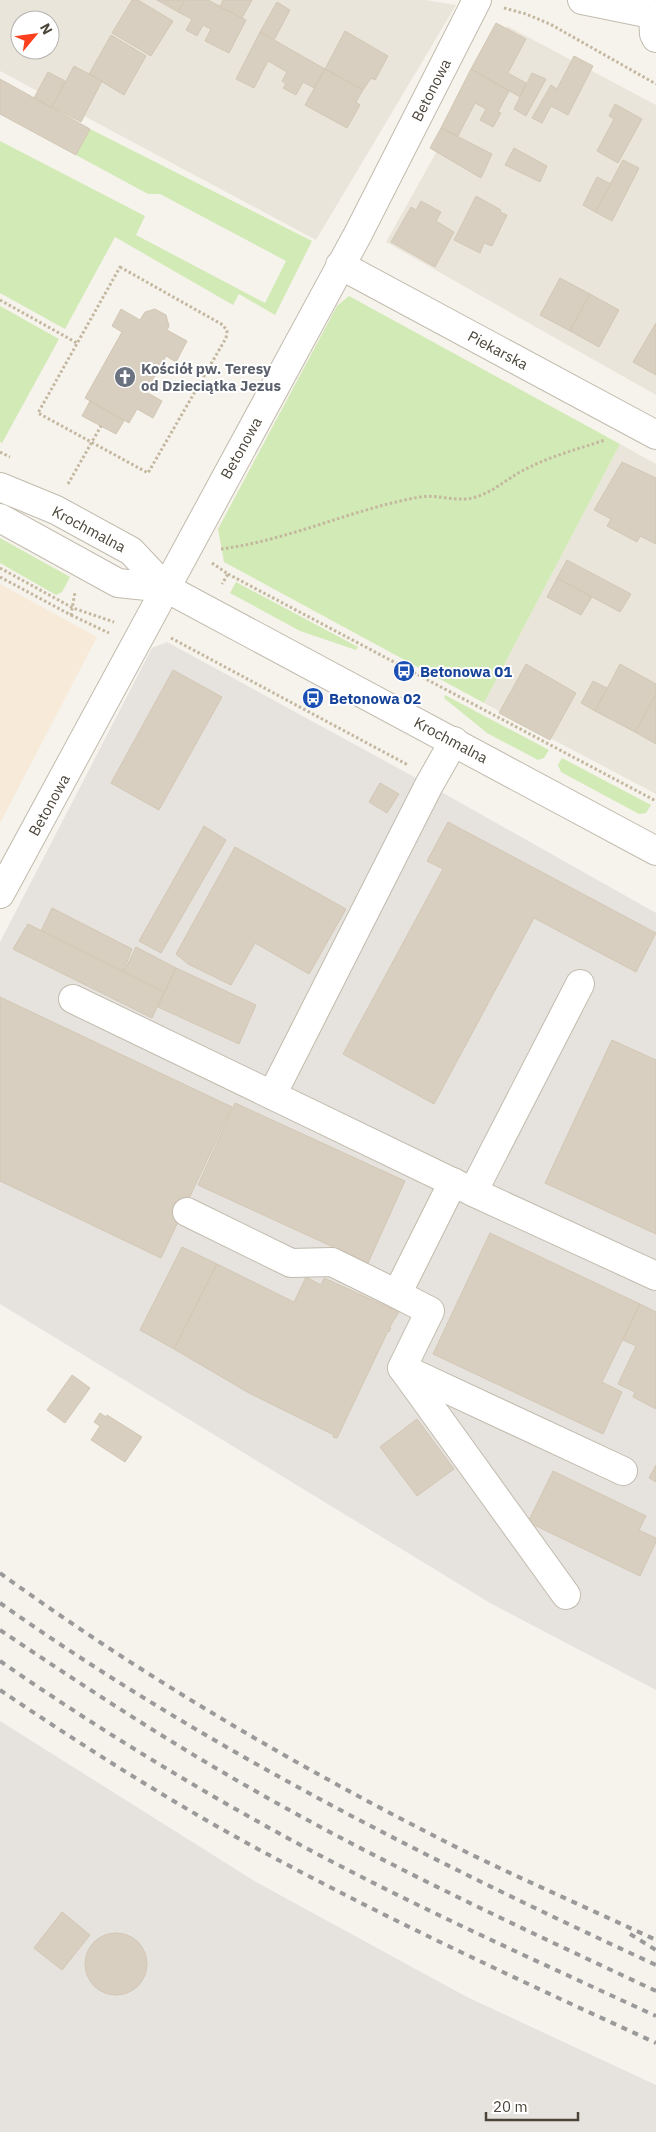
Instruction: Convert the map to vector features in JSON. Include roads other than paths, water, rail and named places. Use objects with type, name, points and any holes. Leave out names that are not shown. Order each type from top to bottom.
[{"type":"street","points":[[582,0],[655,22]]},
{"type":"street","name":"Betonowa","points":[[0,894],[340,265],[488,4]]},
{"type":"street","name":"Piekarska","points":[[340,265],[656,435]]},
{"type":"street","name":"Krochmalna","points":[[0,487],[56,510],[131,551],[166,588],[454,740],[656,851]]},
{"type":"street","name":"Krochmalna","points":[[0,518],[118,583],[166,588]]},
{"type":"street","points":[[272,1095],[454,740]]},
{"type":"street","points":[[397,1294],[463,1187],[580,984]]},
{"type":"street","points":[[73,999],[463,1187],[656,1276]]},
{"type":"street","points":[[187,1212],[291,1263],[332,1262],[430,1311],[402,1368]]},
{"type":"street","points":[[402,1368],[623,1471]]},
{"type":"street","points":[[402,1368],[566,1595]]},
{"type":"railway","points":[[0,1573],[108,1648],[220,1718],[334,1783],[476,1857],[656,1940]]},
{"type":"railway","points":[[0,1603],[78,1656],[238,1754],[403,1843],[656,1965]]},
{"type":"railway","points":[[0,1630],[155,1731],[299,1816],[451,1894],[656,1991]]},
{"type":"railway","points":[[0,1661],[150,1759],[306,1848],[436,1914],[656,2016]]},
{"type":"railway","points":[[0,1690],[140,1781],[279,1860],[439,1942],[656,2043]]},
{"type":"railway","points":[[630,1934],[656,1950]]},
{"type":"place","name":"Kościół pw. Teresy od Dzieciątka Jezus","points":[[125,377]]},
{"type":"place","name":"Betonowa 01","points":[[404,671]]},
{"type":"place","name":"Betonowa 02","points":[[313,698]]}]
